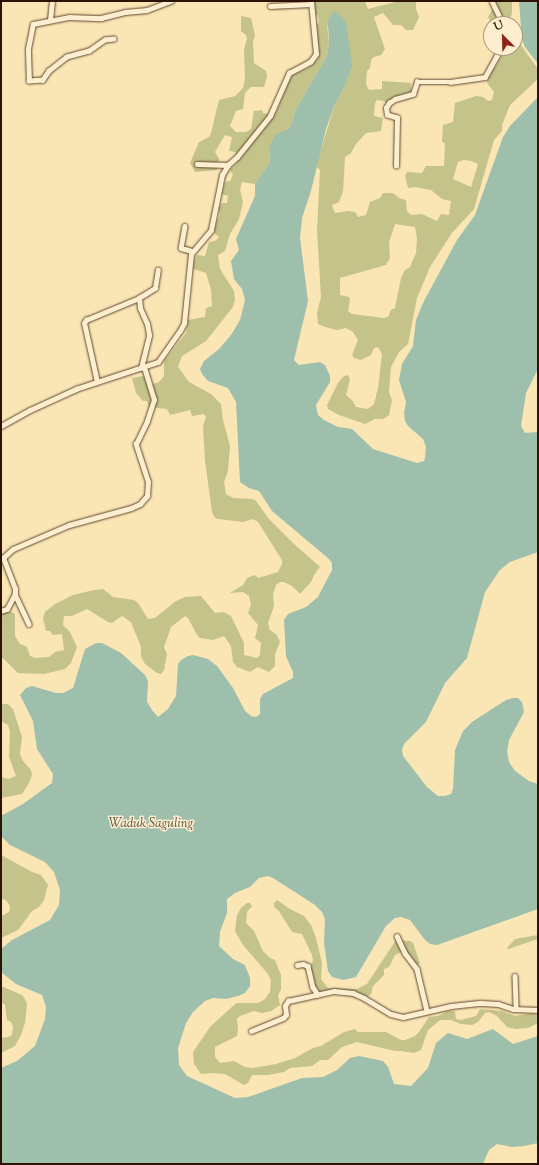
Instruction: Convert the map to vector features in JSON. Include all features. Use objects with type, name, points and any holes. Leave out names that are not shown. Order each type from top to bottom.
[{"type":"street","points":[[50,20],[52,1]]},
{"type":"street","points":[[114,39],[105,40],[89,50],[66,57],[49,71],[44,79],[30,81],[28,72],[31,26],[36,22],[69,17],[101,18],[125,12],[147,10],[171,1]]},
{"type":"street","points":[[492,1],[499,16]]},
{"type":"street","points":[[1,426],[36,407],[76,389],[158,362],[180,331],[184,323],[192,251],[211,230],[221,178],[228,166],[270,116],[289,73],[310,62],[315,56],[316,49],[311,3],[270,6]]},
{"type":"street","points":[[396,166],[396,118],[395,116],[387,115],[386,108],[389,103],[395,99],[413,94],[417,82],[450,82],[486,77],[497,56]]},
{"type":"street","points":[[197,164],[228,166]]},
{"type":"street","points":[[186,226],[181,248],[192,251]]},
{"type":"street","points":[[97,382],[84,323],[86,320],[139,298],[155,288],[158,270]]},
{"type":"street","points":[[29,624],[15,594],[15,589],[3,561],[4,556],[13,549],[70,525],[131,508],[140,504],[147,496],[148,482],[136,444],[147,421],[154,400],[154,395],[143,367],[149,335],[147,324],[140,308],[139,298]]},
{"type":"street","points":[[1,611],[8,609],[15,594]]},
{"type":"street","points":[[397,936],[405,953],[417,969],[427,1011]]},
{"type":"street","points":[[297,965],[303,964],[308,966],[313,987],[318,995]]},
{"type":"street","points":[[515,976],[516,1009]]},
{"type":"street","points":[[251,1031],[283,1018],[286,1015],[285,1006],[288,1001],[334,991],[353,993],[370,1001],[391,1014],[403,1017],[451,1006],[490,1002],[516,1009],[538,1010]]},
{"type":"shaded area","points":[[313,1],[365,1],[368,9],[399,1],[416,1],[416,9],[419,17],[413,30],[406,30],[401,25],[393,25],[383,13],[374,17],[385,49],[381,55],[374,57],[371,60],[370,68],[367,71],[366,84],[369,90],[382,89],[382,81],[411,83],[411,92],[393,101],[391,105],[377,100],[375,103],[374,116],[383,118],[381,131],[366,133],[356,144],[351,153],[345,157],[343,192],[339,202],[332,205],[335,213],[348,211],[355,212],[358,217],[366,215],[370,202],[380,198],[383,193],[393,193],[399,198],[406,200],[407,211],[411,215],[422,214],[437,221],[441,214],[449,215],[451,201],[442,199],[431,190],[415,187],[408,188],[405,176],[407,172],[422,173],[426,166],[444,166],[445,143],[442,142],[443,125],[453,122],[455,103],[476,96],[483,97],[488,101],[492,100],[494,92],[487,83],[486,69],[495,68],[502,56],[523,56],[523,48],[538,69],[538,79],[510,105],[502,125],[502,131],[494,140],[474,209],[452,233],[430,267],[417,298],[408,344],[399,352],[391,367],[389,392],[392,400],[389,415],[383,419],[375,419],[365,424],[339,415],[328,409],[327,405],[338,383],[344,376],[348,375],[350,379],[346,395],[352,400],[356,407],[368,409],[374,404],[378,388],[382,354],[378,347],[374,348],[371,355],[361,360],[354,358],[352,355],[358,340],[353,332],[346,328],[337,330],[318,324],[317,313],[321,297],[317,230],[320,170],[316,166],[335,104],[345,86],[327,24],[329,45],[327,56],[297,107],[289,129],[269,148],[270,162],[255,184],[242,182],[240,190],[243,202],[239,219],[230,234],[225,251],[218,255],[220,269],[234,291],[235,299],[233,307],[206,341],[182,356],[178,367],[189,382],[211,394],[221,404],[223,420],[230,446],[228,471],[224,482],[226,494],[233,498],[253,499],[256,501],[269,519],[320,567],[311,582],[300,594],[292,586],[284,582],[280,582],[276,585],[273,594],[274,606],[268,623],[270,630],[277,635],[280,642],[275,654],[275,666],[269,672],[258,667],[250,672],[237,667],[233,662],[231,646],[224,636],[213,640],[200,638],[188,618],[185,616],[171,627],[164,647],[167,654],[164,670],[161,674],[157,673],[145,664],[141,656],[141,647],[131,622],[122,616],[112,623],[108,622],[87,609],[72,616],[64,616],[63,625],[70,632],[77,647],[71,663],[65,669],[44,674],[18,673],[4,659],[1,658],[1,610],[4,608],[15,614],[15,636],[20,644],[27,647],[30,656],[36,658],[49,657],[55,652],[64,650],[62,634],[53,635],[50,631],[46,631],[43,618],[45,612],[55,604],[73,595],[103,589],[113,597],[134,600],[138,603],[148,619],[155,618],[176,601],[185,597],[201,596],[215,613],[223,612],[231,616],[244,643],[244,655],[257,658],[260,655],[261,643],[255,638],[258,625],[248,613],[251,605],[249,596],[243,592],[230,593],[243,585],[247,578],[255,575],[258,578],[278,572],[282,564],[282,560],[258,522],[253,519],[243,522],[215,518],[212,512],[205,461],[203,426],[206,417],[204,414],[192,416],[190,410],[170,415],[167,409],[149,407],[147,401],[143,401],[136,393],[132,378],[144,376],[148,386],[159,382],[164,376],[164,361],[186,333],[188,320],[205,317],[206,308],[212,306],[211,290],[206,273],[191,268],[197,255],[205,256],[209,242],[215,241],[219,237],[213,232],[220,214],[218,209],[222,203],[227,203],[228,196],[222,194],[225,182],[230,181],[233,175],[230,170],[237,163],[236,152],[229,151],[232,137],[225,135],[215,152],[219,159],[217,170],[195,172],[190,163],[199,142],[209,137],[211,133],[219,100],[235,96],[243,88],[245,79],[244,50],[247,38],[241,31],[241,16],[251,18],[255,35],[253,42],[254,63],[266,71],[267,77],[264,87],[251,87],[245,93],[243,109],[236,111],[230,126],[236,132],[246,132],[251,129],[254,111],[262,110],[263,113],[275,115],[291,76],[308,68],[317,60],[319,54],[317,24],[319,23],[318,15],[314,16]],"holes":[[[464,160],[478,164],[471,187],[453,179],[458,162]],[[395,224],[415,227],[417,238],[416,253],[410,267],[405,270],[401,278],[395,308],[391,310],[388,317],[384,318],[352,314],[348,311],[350,300],[349,297],[340,295],[340,278],[386,265],[390,258],[389,242]]]},
{"type":"shaded area","points":[[497,1],[512,1],[511,16],[489,16]]},
{"type":"shaded area","points":[[1,704],[8,704],[13,709],[22,737],[20,754],[23,761],[31,770],[32,775],[22,794],[1,798],[1,777],[8,779],[16,776],[9,757],[10,732],[8,725],[1,721]]},
{"type":"shaded area","points":[[1,855],[32,872],[41,875],[48,885],[44,900],[39,907],[32,911],[18,930],[1,938],[2,916],[9,912],[10,906],[6,900],[1,899]]},
{"type":"shaded area","points":[[277,900],[304,916],[311,925],[322,963],[321,979],[328,988],[357,989],[367,984],[396,940],[410,941],[413,943],[420,963],[418,965],[415,964],[405,950],[395,955],[389,967],[384,969],[384,975],[373,986],[371,994],[363,1000],[343,993],[314,996],[307,972],[313,961],[312,955],[302,934],[292,932],[279,911],[274,907],[274,903]]},
{"type":"shaded area","points":[[247,903],[250,903],[252,906],[247,912],[246,923],[254,931],[263,951],[270,958],[275,960],[281,975],[281,990],[278,995],[280,1005],[271,1011],[262,1013],[254,1011],[240,1016],[237,1019],[237,1036],[215,1047],[215,1057],[220,1063],[234,1061],[245,1067],[253,1068],[276,1064],[295,1058],[313,1048],[321,1046],[344,1032],[355,1029],[358,1032],[386,1032],[401,1040],[405,1040],[415,1036],[429,1017],[438,1016],[448,1011],[455,1011],[456,1019],[461,1020],[476,1016],[480,1009],[502,1011],[515,1016],[533,1013],[538,1015],[538,1023],[528,1028],[516,1029],[507,1027],[497,1016],[489,1012],[485,1013],[478,1022],[472,1025],[461,1024],[451,1020],[440,1020],[428,1030],[421,1050],[414,1053],[395,1051],[357,1042],[342,1047],[328,1060],[320,1060],[312,1066],[290,1068],[284,1072],[268,1075],[252,1075],[248,1083],[244,1085],[225,1074],[201,1074],[194,1064],[193,1052],[210,1027],[237,1003],[258,1003],[265,999],[270,992],[271,981],[268,974],[243,945],[235,931],[237,915],[241,908]]},
{"type":"shaded area","points":[[538,935],[538,939],[508,949],[507,948],[515,939]]},
{"type":"shaded area","points":[[1,986],[22,995],[27,1005],[25,1023],[21,1035],[15,1046],[1,1053],[1,1038],[12,1035],[13,1026],[11,1022],[7,1020],[5,1004],[1,1003]]},
{"type":"water","points":[[519,1],[538,1],[538,64],[523,42],[523,16],[520,16]]},
{"type":"water","name":"Waduk Saguling","points":[[332,13],[338,13],[346,22],[352,65],[345,86],[335,104],[326,129],[311,191],[302,218],[300,238],[308,301],[294,360],[299,365],[320,362],[325,365],[330,376],[330,382],[316,405],[318,415],[324,420],[338,427],[352,429],[373,449],[417,463],[424,461],[426,447],[423,439],[408,426],[405,421],[404,413],[406,402],[399,380],[402,364],[413,346],[416,320],[424,301],[457,240],[475,215],[503,137],[510,126],[538,97],[538,369],[526,393],[521,426],[525,433],[538,432],[538,552],[510,562],[500,570],[485,592],[467,658],[445,683],[426,722],[404,744],[402,750],[403,756],[427,787],[438,796],[451,794],[453,789],[455,750],[463,731],[472,722],[506,700],[518,698],[522,702],[524,712],[509,740],[507,752],[509,762],[515,771],[529,781],[538,784],[538,909],[437,945],[430,944],[425,940],[410,920],[401,917],[395,918],[386,926],[356,977],[343,980],[332,977],[328,971],[324,943],[325,919],[322,912],[315,905],[273,878],[268,876],[259,878],[250,887],[235,893],[227,899],[227,913],[220,932],[219,946],[233,959],[245,965],[250,978],[250,986],[245,993],[238,996],[226,999],[213,998],[205,1001],[193,1012],[186,1023],[178,1048],[179,1065],[187,1076],[235,1098],[248,1097],[302,1078],[323,1077],[337,1070],[350,1058],[359,1056],[383,1061],[388,1067],[394,1084],[411,1086],[428,1068],[436,1043],[448,1033],[467,1039],[493,1029],[513,1044],[538,1036],[538,1143],[512,1147],[497,1144],[489,1150],[483,1164],[1,1164],[1,1068],[17,1061],[35,1046],[45,1019],[46,1007],[42,995],[16,984],[1,972],[1,949],[12,940],[50,920],[59,905],[60,890],[54,872],[45,862],[10,845],[1,836],[1,816],[23,804],[52,783],[53,774],[37,749],[33,721],[20,695],[26,688],[32,686],[56,693],[63,693],[73,688],[85,649],[96,643],[102,643],[121,653],[145,675],[148,681],[147,702],[158,717],[168,709],[176,696],[178,664],[181,660],[193,655],[208,659],[217,666],[233,688],[245,711],[251,716],[256,717],[260,714],[260,699],[263,694],[293,678],[293,672],[286,656],[284,620],[288,614],[306,607],[318,597],[332,570],[332,563],[329,559],[272,511],[259,491],[249,488],[240,482],[236,402],[228,388],[208,381],[200,369],[204,361],[219,349],[231,335],[240,320],[245,300],[242,289],[234,279],[231,261],[239,250],[236,239],[255,196],[255,184],[270,162],[269,148],[276,134],[289,129],[297,107],[327,56],[329,45],[328,20]]}]
